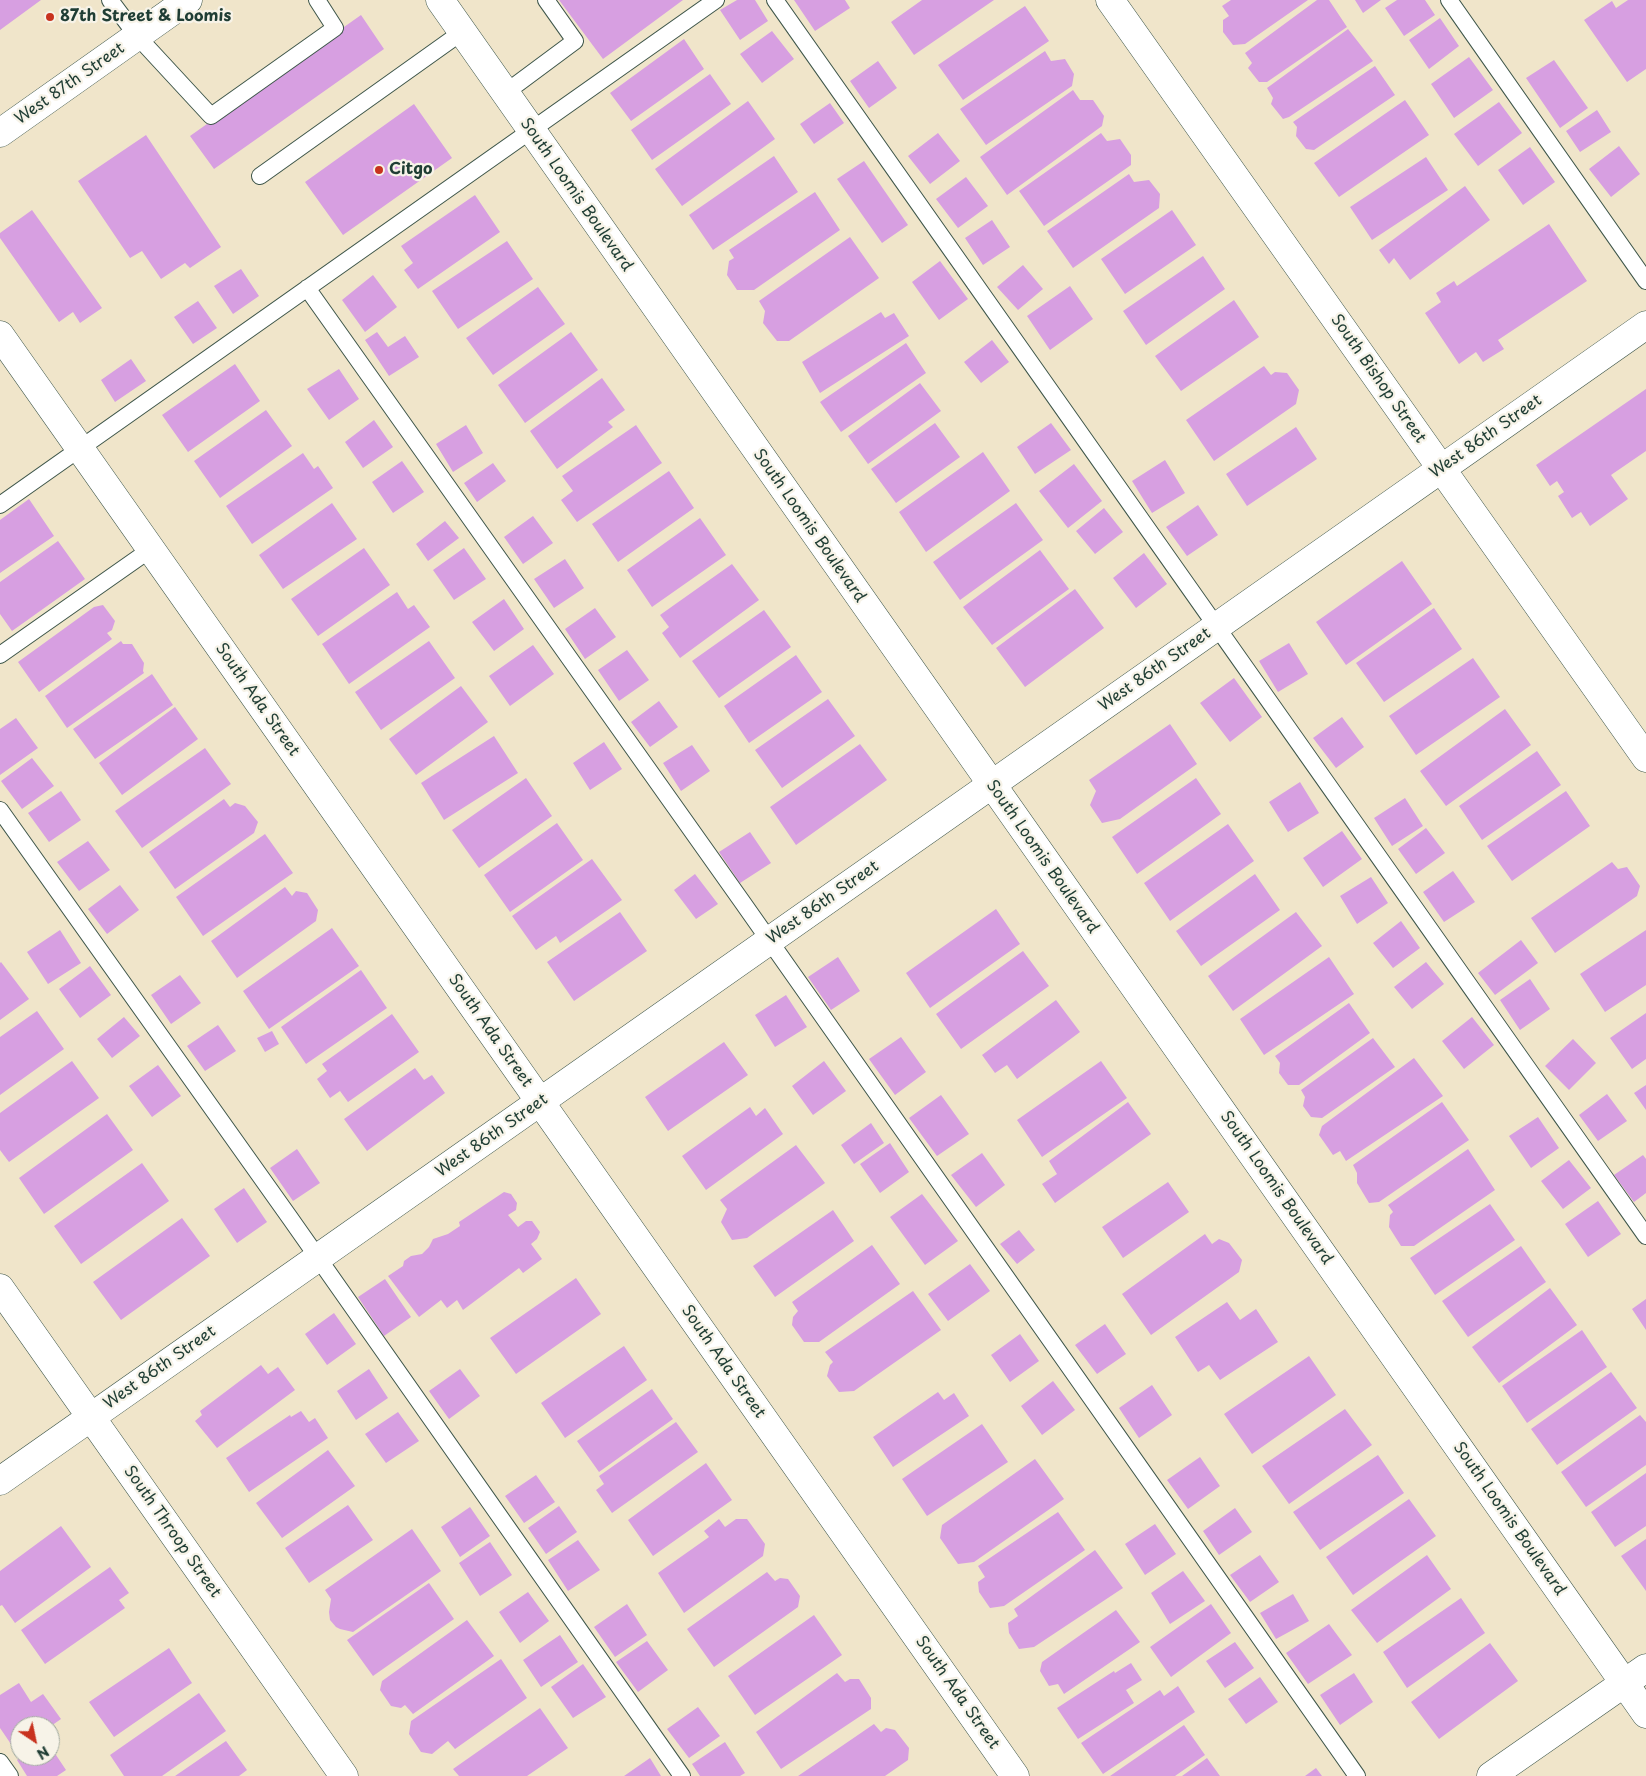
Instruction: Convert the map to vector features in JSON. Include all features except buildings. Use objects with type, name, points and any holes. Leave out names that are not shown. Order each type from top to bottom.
[{"type":"street","name":"West 87th Street","points":[[0,133],[188,0]]},
{"type":"street","name":"South Loomis Boulevard","points":[[440,0],[991,785],[1635,1676],[1646,1714]]},
{"type":"street","name":"South Bishop Street","points":[[1110,0],[1646,758]]},
{"type":"street","name":"West 86th Street","points":[[0,1481],[1646,325]]},
{"type":"street","name":"South Ada Street","points":[[0,335],[1015,1776]]},
{"type":"street","name":"South Throop Street","points":[[0,1288],[344,1776]]},
{"type":"street","points":[[1491,1776],[1635,1676]]},
{"type":"lane","points":[[110,0],[137,36],[211,116],[335,28],[317,0]]},
{"type":"lane","points":[[505,93],[575,42],[546,0]]},
{"type":"lane","points":[[0,505],[716,0]]},
{"type":"lane","points":[[776,0],[1646,1236]]},
{"type":"lane","points":[[1450,0],[1646,281]]},
{"type":"lane","points":[[260,176],[462,32]]},
{"type":"lane","points":[[307,288],[1357,1776]]},
{"type":"lane","points":[[0,655],[150,549]]},
{"type":"lane","points":[[0,810],[682,1776]]},
{"type":"lane","points":[[0,1762],[10,1776]]},
{"type":"place","name":"87th Street & Loomis","points":[[50,17]]},
{"type":"place","name":"Citgo","points":[[379,170]]}]
